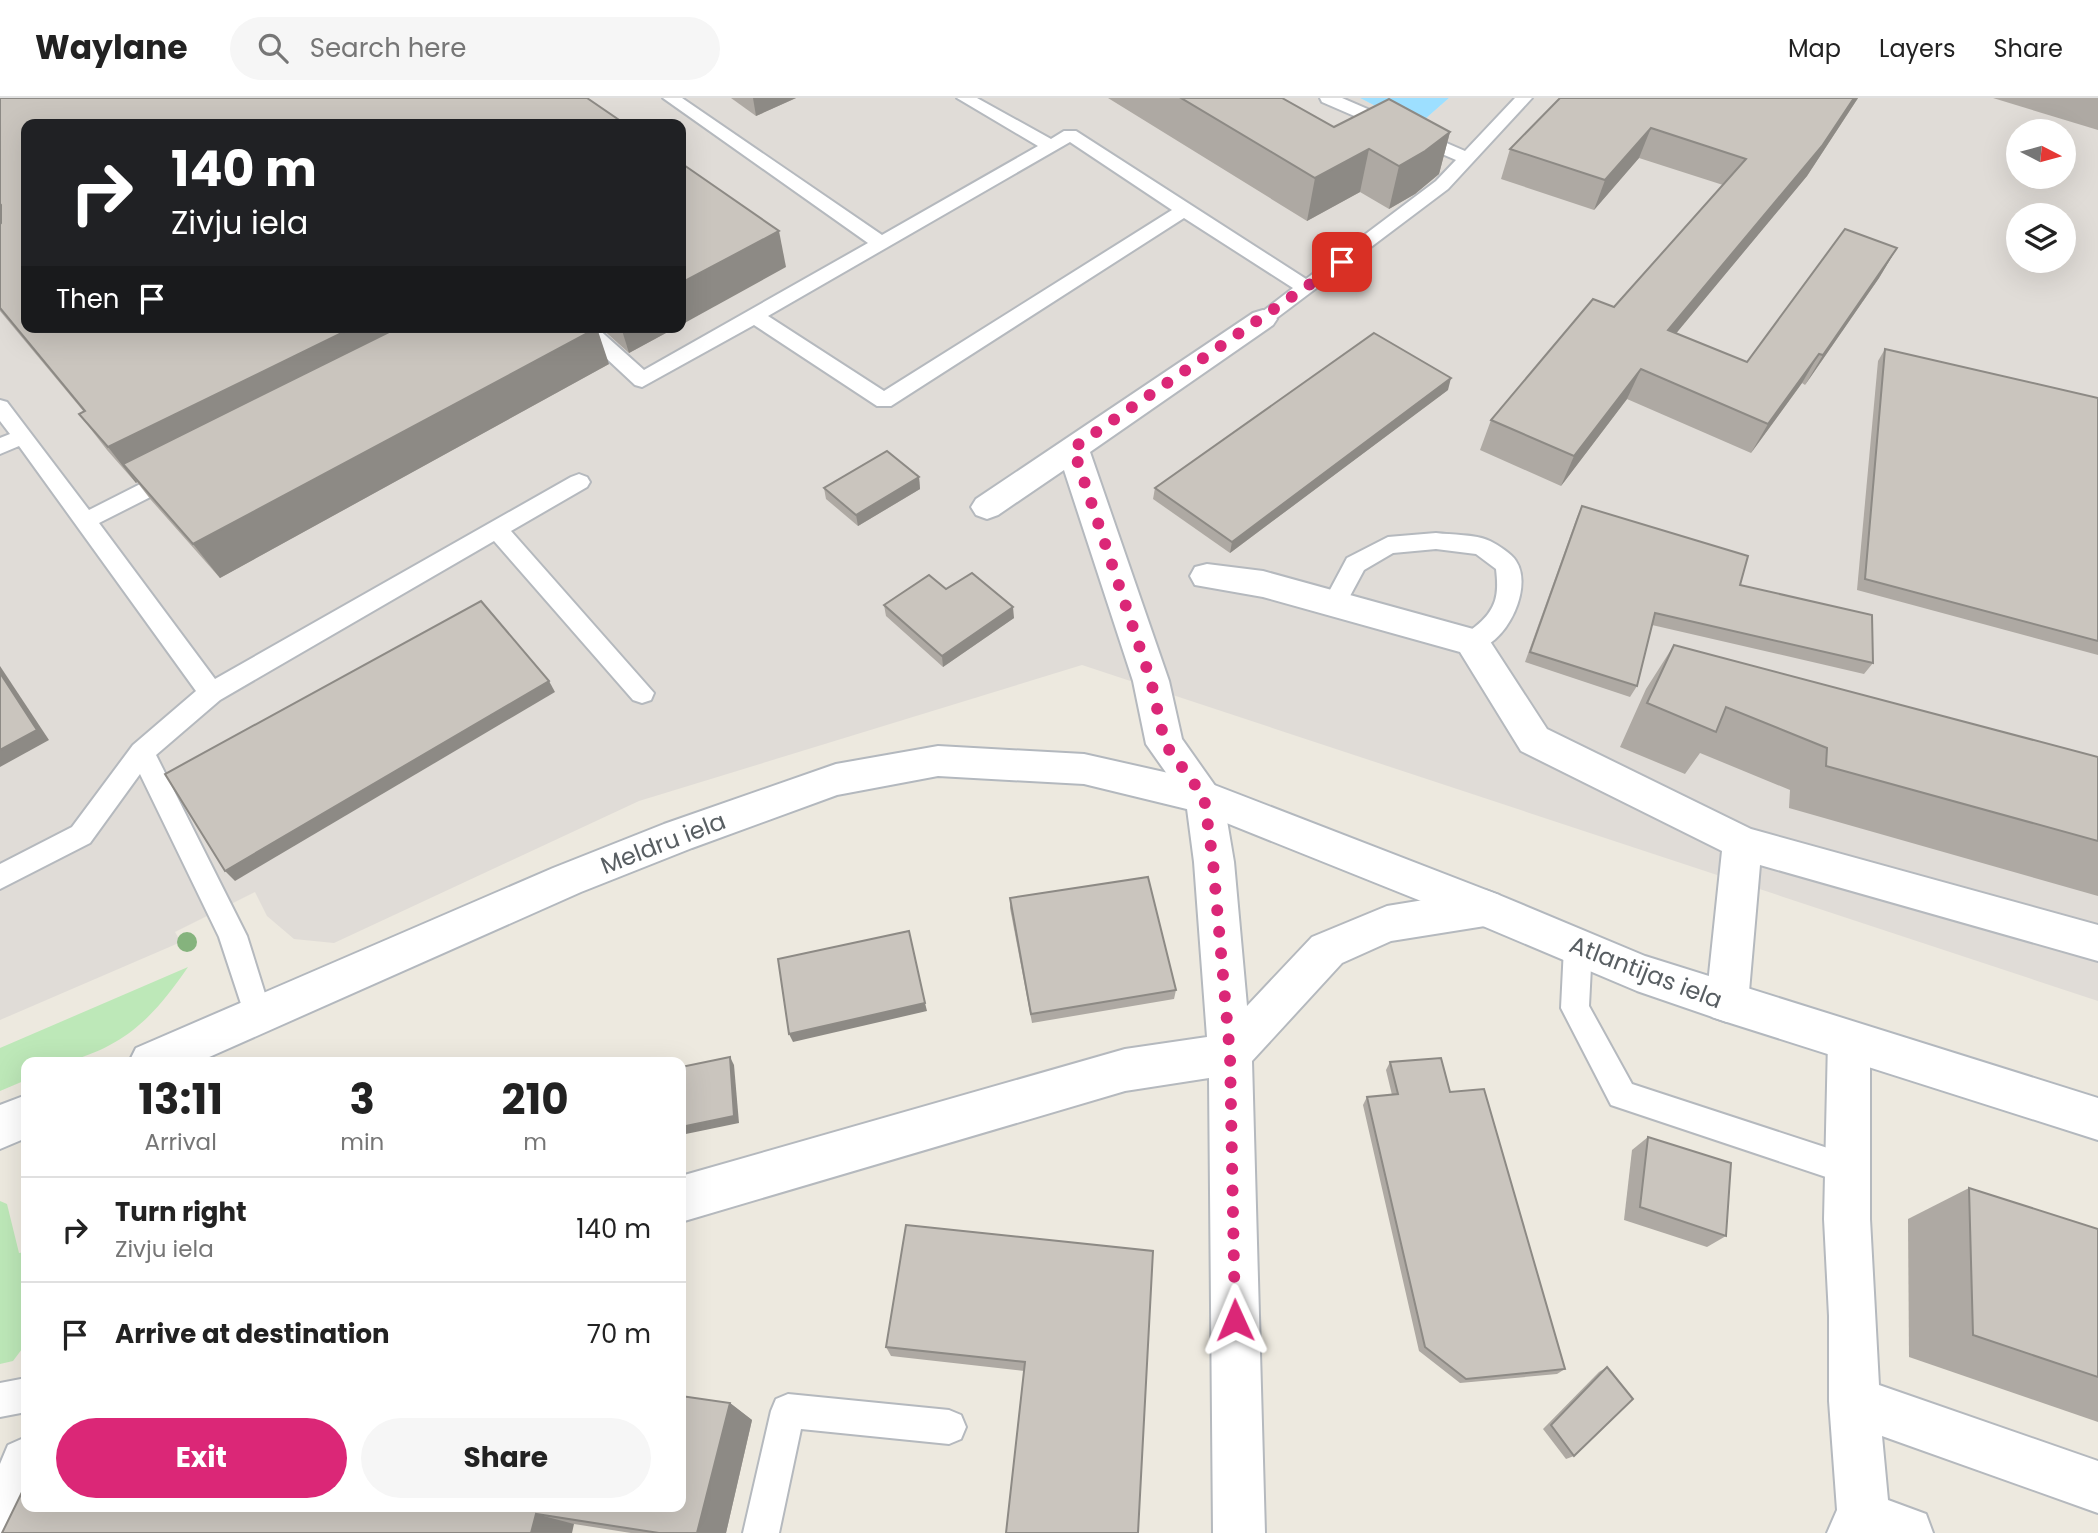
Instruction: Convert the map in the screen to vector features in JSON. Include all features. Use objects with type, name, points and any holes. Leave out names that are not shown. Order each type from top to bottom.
[{"type":"street","points":[[987,507],[1262,319]]},
{"type":"street","points":[[1073,448],[1151,681],[1165,744],[1204,797],[1213,862],[1230,1055],[1240,1533]]},
{"type":"street","points":[[1207,576],[1263,584],[1472,642],[1534,740],[1742,843],[2098,943]]},
{"type":"street","name":"Meldru iela","points":[[163,1057],[568,880],[678,836],[836,780],[938,761],[1084,769],[1204,797]]},
{"type":"street","name":"Atlantijas iela","points":[[1204,797],[1485,908],[1637,972],[1727,1003],[2098,1119]]},
{"type":"street","points":[[1727,1003],[1742,843]]},
{"type":"street","points":[[686,1198],[1125,1070],[1230,1055],[1327,950],[1387,924],[1485,908]]},
{"type":"street","points":[[1849,1041],[1847,1169],[1854,1401],[1875,1528]]},
{"type":"street","points":[[0,1128],[21,1118]]},
{"type":"street","points":[[1854,1401],[2098,1487]]},
{"type":"street","points":[[1,1533],[21,1477]]},
{"type":"lane","points":[[671,98],[881,243]]},
{"type":"lane","points":[[965,98],[1051,146]]},
{"type":"lane","points":[[1328,98],[1467,158]]},
{"type":"lane","points":[[1262,319],[1442,185],[1524,98]]},
{"type":"lane","points":[[591,333],[642,380],[1070,135],[1306,288]]},
{"type":"lane","points":[[754,316],[884,401],[1184,210]]},
{"type":"lane","points":[[0,407],[211,693]]},
{"type":"lane","points":[[0,447],[23,436]]},
{"type":"lane","points":[[85,521],[196,465]]},
{"type":"lane","points":[[0,877],[80,835],[142,751],[211,693],[579,482]]},
{"type":"lane","points":[[497,530],[642,693]]},
{"type":"lane","points":[[1335,603],[1355,564],[1388,545],[1436,541],[1482,547],[1507,565],[1511,592],[1500,622],[1472,642]]},
{"type":"lane","points":[[142,751],[233,936],[258,1016]]},
{"type":"lane","points":[[1578,947],[1575,1008],[1622,1095],[1847,1169]]},
{"type":"lane","points":[[0,1400],[21,1396]]},
{"type":"lane","points":[[761,1533],[788,1411],[949,1427]]},
{"type":"shaded area","points":[[0,98],[1360,98],[1416,127],[1449,98],[2098,98],[2098,1001],[1082,665],[639,801],[334,943],[294,939],[267,916],[255,892],[175,932],[181,942],[0,1020]]},
{"type":"green space","points":[[188,967],[164,1000],[124,1036],[81,1057],[21,1057],[21,1082],[0,1091],[0,1048]]},
{"type":"green space","points":[[0,1201],[7,1204],[21,1253],[21,1350],[13,1361],[0,1364]]},
{"type":"water","points":[[1360,98],[1449,98],[1416,127]]},
{"type":"building","points":[[0,98],[587,98],[618,119],[21,119],[21,333],[342,333],[108,447],[79,414],[85,411],[0,308]]},
{"type":"building","points":[[1181,98],[1282,98],[1334,127],[1389,99],[1450,132],[1399,166],[1369,149],[1315,178]]},
{"type":"building","points":[[1560,98],[1854,98],[1822,146],[1668,330],[1747,362],[1845,229],[1897,248],[1823,355],[1819,354],[1768,424],[1641,369],[1574,456],[1491,420],[1593,299],[1614,307],[1746,159],[1651,128],[1605,180],[1510,149]]},
{"type":"building","points":[[686,166],[779,231],[686,280]]},
{"type":"building","points":[[387,333],[588,333],[193,544],[123,464]]},
{"type":"building","points":[[1374,333],[1451,378],[1232,542],[1155,488]]},
{"type":"building","points":[[1885,349],[2098,398],[2098,641],[1865,579]]},
{"type":"building","points":[[887,451],[919,477],[856,515],[824,488]]},
{"type":"building","points":[[1582,506],[1748,556],[1740,585],[1872,615],[1873,663],[1655,613],[1637,686],[1530,652]]},
{"type":"building","points":[[972,573],[1013,607],[942,656],[884,605],[929,575],[946,589]]},
{"type":"building","points":[[481,601],[549,681],[225,871],[165,774]]},
{"type":"building","points":[[1674,645],[2098,757],[2098,841],[1826,766],[1827,748],[1726,707],[1716,732],[1647,703]]},
{"type":"building","points":[[0,673],[37,730],[0,750]]},
{"type":"building","points":[[1148,877],[1176,990],[1031,1014],[1010,898]]},
{"type":"building","points":[[909,931],[925,1003],[789,1034],[778,959]]},
{"type":"building","points":[[730,1057],[734,1116],[686,1126],[686,1066]]},
{"type":"building","points":[[1441,1058],[1450,1092],[1484,1089],[1565,1369],[1466,1379],[1425,1347],[1367,1097],[1398,1094],[1390,1062]]},
{"type":"building","points":[[1648,1137],[1731,1163],[1726,1236],[1640,1207]]},
{"type":"building","points":[[1969,1188],[2098,1229],[2098,1377],[1973,1335]]},
{"type":"building","points":[[906,1225],[1153,1251],[1138,1533],[1006,1533],[1025,1362],[886,1347]]},
{"type":"building","points":[[1607,1367],[1633,1399],[1574,1456],[1551,1425]]},
{"type":"building","points":[[686,1397],[730,1403],[697,1533],[659,1533],[536,1514],[531,1533],[2,1533],[21,1494],[21,1512],[686,1512]]},
{"type":"route","points":[[1235,1320],[1230,1055],[1213,862],[1204,797],[1165,744],[1151,681],[1073,448],[1342,262]]}]
